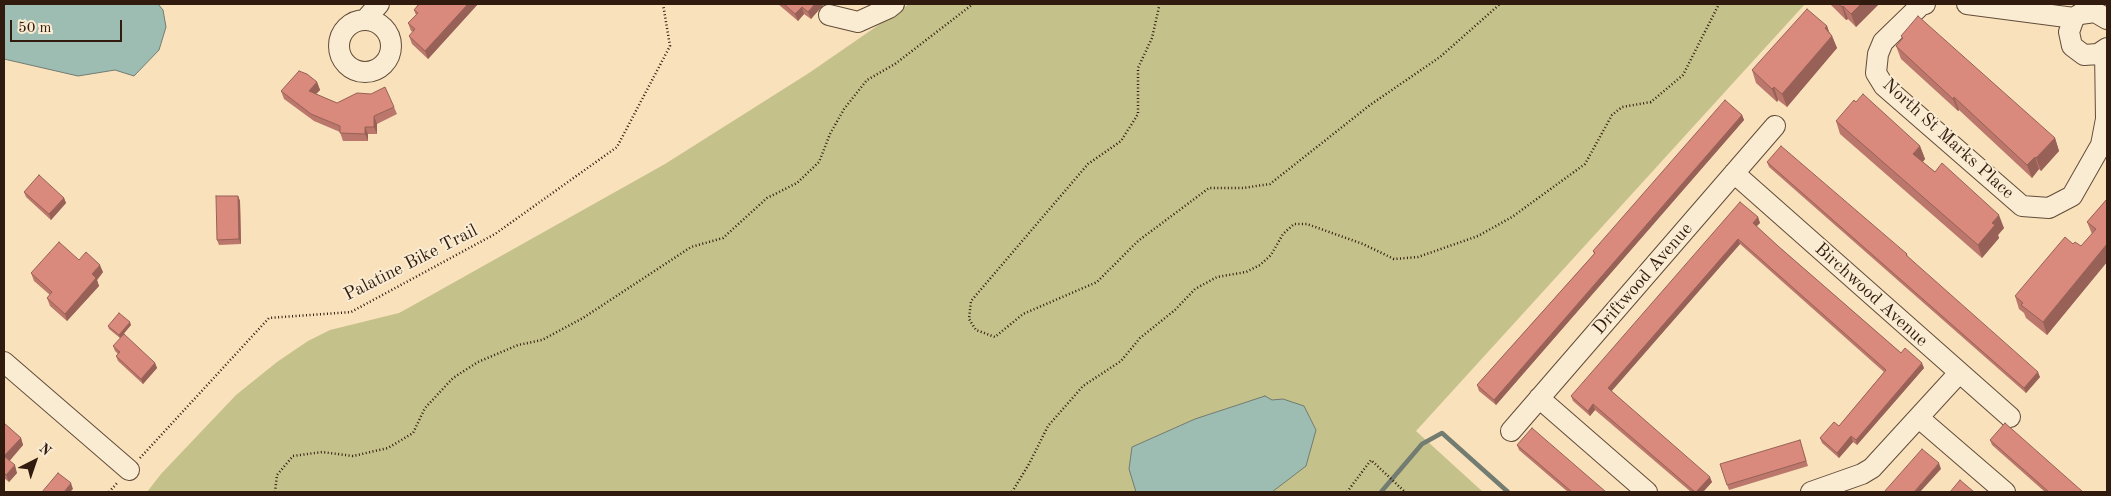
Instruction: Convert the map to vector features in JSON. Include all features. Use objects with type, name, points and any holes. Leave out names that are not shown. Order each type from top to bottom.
[{"type":"street","points":[[365,20],[379,4]]},
{"type":"street","points":[[829,15],[858,22],[894,4]]},
{"type":"street","name":"North St Marks Place","points":[[1925,4],[1882,42],[1878,54],[1876,74],[1884,86],[2022,206],[2049,208],[2072,196],[2101,145],[2106,119],[2106,49],[2091,56],[2077,51],[2072,46],[2068,32],[2074,18]]},
{"type":"street","points":[[1967,4],[2074,18],[2087,12],[2105,12]]},
{"type":"street","name":"Driftwood Avenue","points":[[1511,431],[1775,126]]},
{"type":"street","name":"Birchwood Avenue","points":[[1734,173],[2010,416]]},
{"type":"street","points":[[4,362],[129,470]]},
{"type":"street","points":[[1811,492],[1862,474],[1872,468],[1959,373]]},
{"type":"street","points":[[1539,398],[1647,492]]},
{"type":"street","points":[[1919,418],[2005,492]]},
{"type":"path","name":"Palatine Bike Trail","points":[[109,492],[269,318],[351,312],[495,234],[617,147],[670,46],[663,4]]},
{"type":"path","points":[[275,492],[277,475],[293,456],[322,452],[353,456],[388,448],[413,433],[425,408],[453,378],[465,370],[518,345],[542,340],[583,318],[691,247],[723,238],[767,198],[798,183],[818,162],[839,118],[867,80],[895,64],[973,4]]},
{"type":"path","points":[[1158,4],[1159,7],[1152,38],[1138,68],[1138,114],[1121,142],[1088,164],[971,301],[969,320],[976,330],[996,338],[1023,314],[1097,282],[1145,235],[1209,188],[1243,188],[1270,184],[1348,121],[1440,57],[1500,4]]},
{"type":"path","points":[[1012,492],[1030,464],[1048,426],[1083,386],[1121,361],[1140,338],[1175,310],[1195,289],[1217,278],[1246,272],[1260,265],[1271,255],[1283,234],[1294,224],[1306,224],[1332,233],[1363,244],[1394,259],[1418,257],[1478,236],[1512,217],[1585,164],[1612,115],[1622,107],[1651,102],[1684,75],[1699,41],[1719,4]]},
{"type":"path","points":[[1347,492],[1371,460],[1404,492]]},
{"type":"shaded area","points":[[909,4],[1805,4],[1416,431],[1483,492],[147,492],[161,474],[236,395],[277,362],[308,341],[330,330],[399,313],[419,302],[665,164],[809,73]]},
{"type":"water","points":[[4,4],[158,4],[163,10],[166,27],[159,50],[134,76],[115,70],[78,76],[4,59]]},
{"type":"water","points":[[1265,396],[1272,400],[1283,399],[1304,406],[1316,430],[1306,466],[1272,492],[1136,492],[1129,469],[1132,447],[1195,419]]},
{"type":"building","points":[[419,4],[468,4],[425,51],[409,36],[415,29],[408,23],[418,13],[414,10]]},
{"type":"building","points":[[784,4],[815,4],[808,12],[802,7],[795,14]]},
{"type":"building","points":[[1838,4],[1861,4],[1851,14]]},
{"type":"building","points":[[1807,9],[1827,26],[1825,28],[1832,36],[1782,94],[1774,87],[1772,89],[1752,70]]},
{"type":"building","points":[[1918,16],[2055,138],[2036,158],[2027,165],[1896,46],[1903,38],[1901,36]]},
{"type":"building","points":[[299,71],[307,74],[317,82],[309,91],[337,103],[357,93],[371,94],[385,87],[394,107],[374,116],[374,127],[365,127],[365,134],[340,133],[340,126],[311,114],[281,91]]},
{"type":"building","points":[[1863,94],[1920,146],[1913,154],[1935,172],[1942,163],[1999,215],[1992,223],[1995,225],[1978,245],[1836,121],[1854,100],[1856,102]]},
{"type":"building","points":[[1725,100],[1742,115],[1494,400],[1477,385],[1595,253],[1593,251]]},
{"type":"building","points":[[1781,146],[1907,254],[2038,372],[2024,388],[1767,162]]},
{"type":"building","points":[[39,175],[64,198],[49,214],[24,192]]},
{"type":"building","points":[[216,196],[238,196],[239,239],[217,240]]},
{"type":"building","points":[[2107,199],[2107,244],[2043,322],[2021,305],[2023,303],[2015,296],[2065,237],[2073,244],[2075,242],[2081,246],[2096,229],[2087,222]]},
{"type":"building","points":[[1740,202],[1758,217],[1753,223],[1778,246],[1901,353],[1905,348],[1922,363],[1856,440],[1851,436],[1837,453],[1820,438],[1834,422],[1839,426],[1886,370],[1738,239],[1608,388],[1710,477],[1695,492],[1593,404],[1588,411],[1571,396]]},
{"type":"building","points":[[59,242],[79,260],[86,252],[100,265],[92,274],[96,278],[65,314],[47,298],[52,292],[31,273]]},
{"type":"building","points":[[119,313],[130,322],[119,335],[108,326]]},
{"type":"building","points":[[124,334],[155,363],[141,379],[116,356],[120,352],[113,346]]},
{"type":"building","points":[[4,423],[21,438],[4,456]]},
{"type":"building","points":[[2005,423],[2083,492],[2049,492],[1990,440]]},
{"type":"building","points":[[1532,428],[1606,492],[1572,492],[1517,445]]},
{"type":"building","points":[[1800,440],[1806,461],[1727,485],[1720,464]]},
{"type":"building","points":[[1922,449],[1939,463],[1914,492],[1884,492]]},
{"type":"building","points":[[4,456],[15,465],[6,475],[4,473]]},
{"type":"building","points":[[58,473],[71,483],[64,492],[42,492]]},
{"type":"building","points":[[1960,480],[1974,492],[1950,492]]},
{"type":"waterway","points":[[1381,492],[1422,444],[1442,433],[1508,492]]}]
